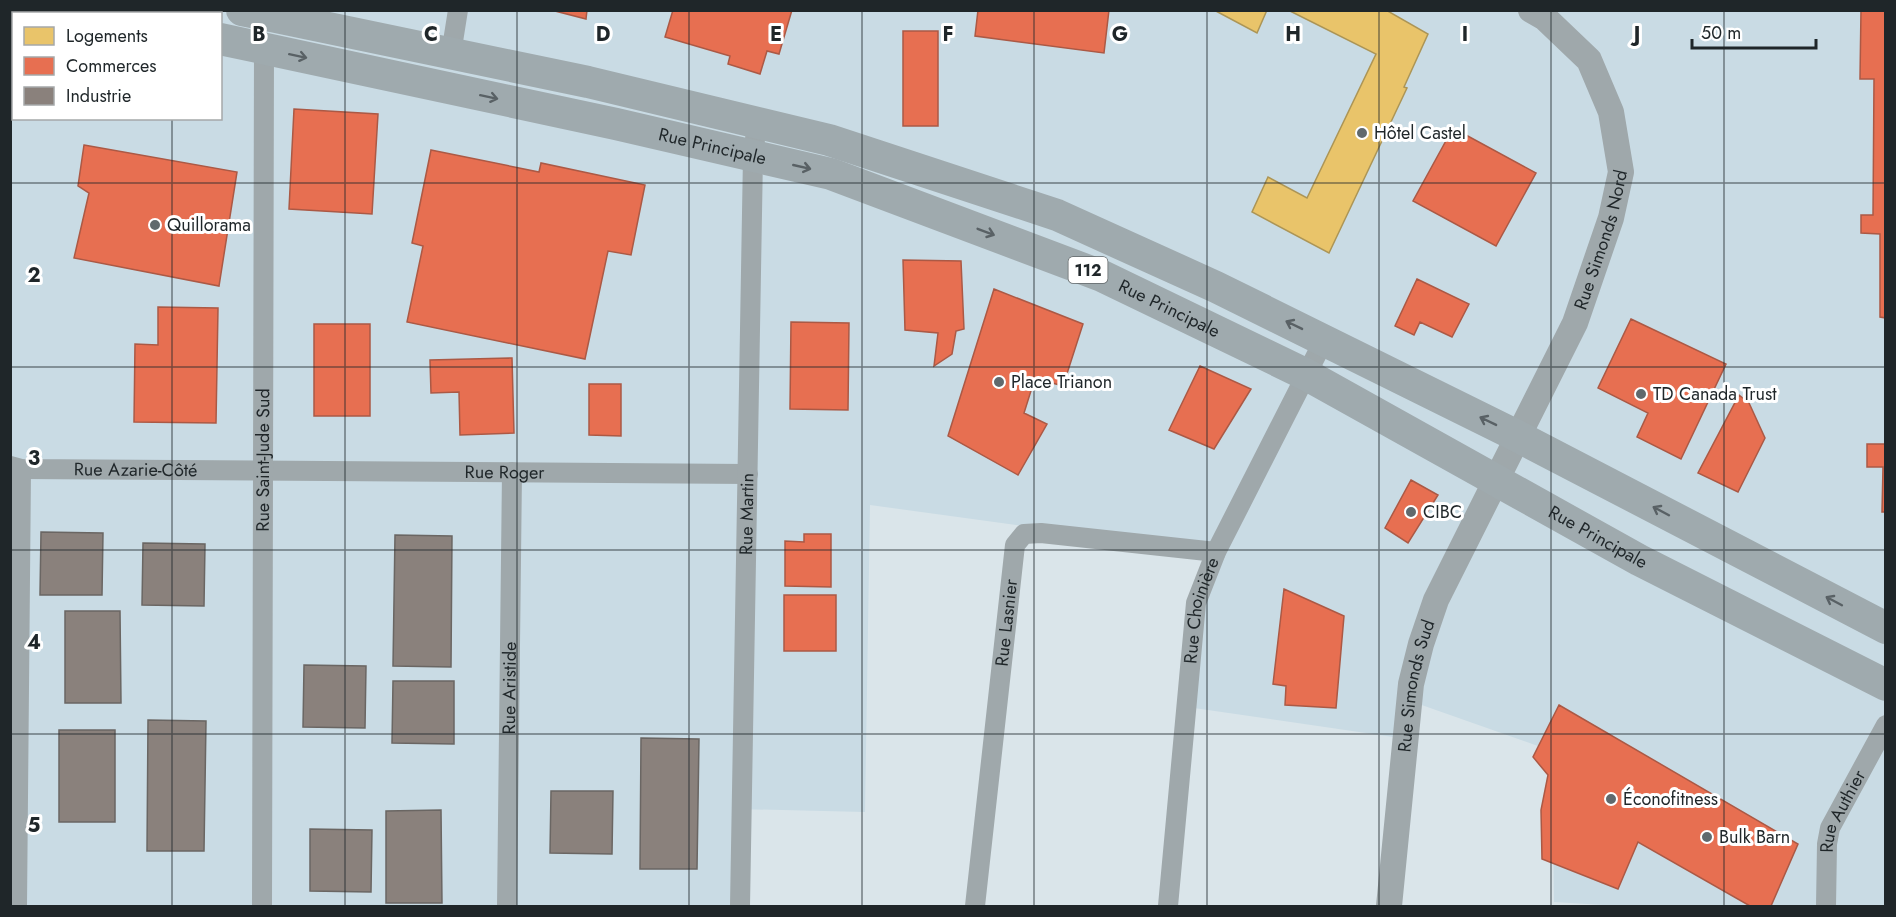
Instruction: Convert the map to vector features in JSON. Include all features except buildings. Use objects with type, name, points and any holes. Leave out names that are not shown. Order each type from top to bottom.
[{"type":"main road","name":"Rue Principale","points":[[256,12],[588,82],[830,140],[1057,215],[1216,286],[1519,437],[1886,628]]},
{"type":"main road","name":"Rue Principale","points":[[222,39],[616,124],[831,174],[1102,276],[1307,375],[1639,560],[1886,685]]},
{"type":"street","points":[[451,54],[458,10]]},
{"type":"street","name":"Rue Simonds Nord","points":[[1496,481],[1575,323],[1611,218],[1621,172],[1611,112],[1589,60],[1545,18],[1531,10]]},
{"type":"street","name":"Rue Saint-Jude Sud","points":[[256,12],[264,49],[262,906]]},
{"type":"street","name":"Rue Martin","points":[[740,906],[753,156],[757,123]]},
{"type":"street","name":"Rue Choinière","points":[[1168,906],[1196,603],[1216,552],[1324,340]]},
{"type":"street","points":[[16,467],[17,906]]},
{"type":"street","name":"Rue Azarie-Côté","points":[[16,467],[262,470]]},
{"type":"street","name":"Rue Roger","points":[[262,470],[748,474]]},
{"type":"street","name":"Rue Aristide","points":[[507,906],[512,472]]},
{"type":"street","name":"Rue Simonds Sud","points":[[1389,906],[1411,684],[1421,644],[1436,600],[1496,481]]},
{"type":"street","name":"Rue Lasnier","points":[[975,906],[1015,545],[1024,534],[1041,533],[1216,552]]},
{"type":"street","name":"Rue Authier","points":[[1826,906],[1827,844],[1830,828],[1886,725]]},
{"type":"shaded area","points":[[10,11],[1885,11],[1885,906],[1619,906],[1554,902],[1552,751],[1416,703],[1407,739],[1187,707],[1215,552],[870,505],[865,812],[735,809],[732,906],[11,906],[11,470],[21,469],[10,458]]},
{"type":"place","name":"Hôtel Castel","points":[[1362,133]]},
{"type":"place","name":"Quillorama","points":[[155,225]]},
{"type":"place","name":"Place Trianon","points":[[999,382]]},
{"type":"place","name":"TD Canada Trust","points":[[1641,394]]},
{"type":"place","name":"CIBC","points":[[1411,512]]},
{"type":"place","name":"Éconofitness","points":[[1611,799]]},
{"type":"place","name":"Bulk Barn","points":[[1707,837]]}]
